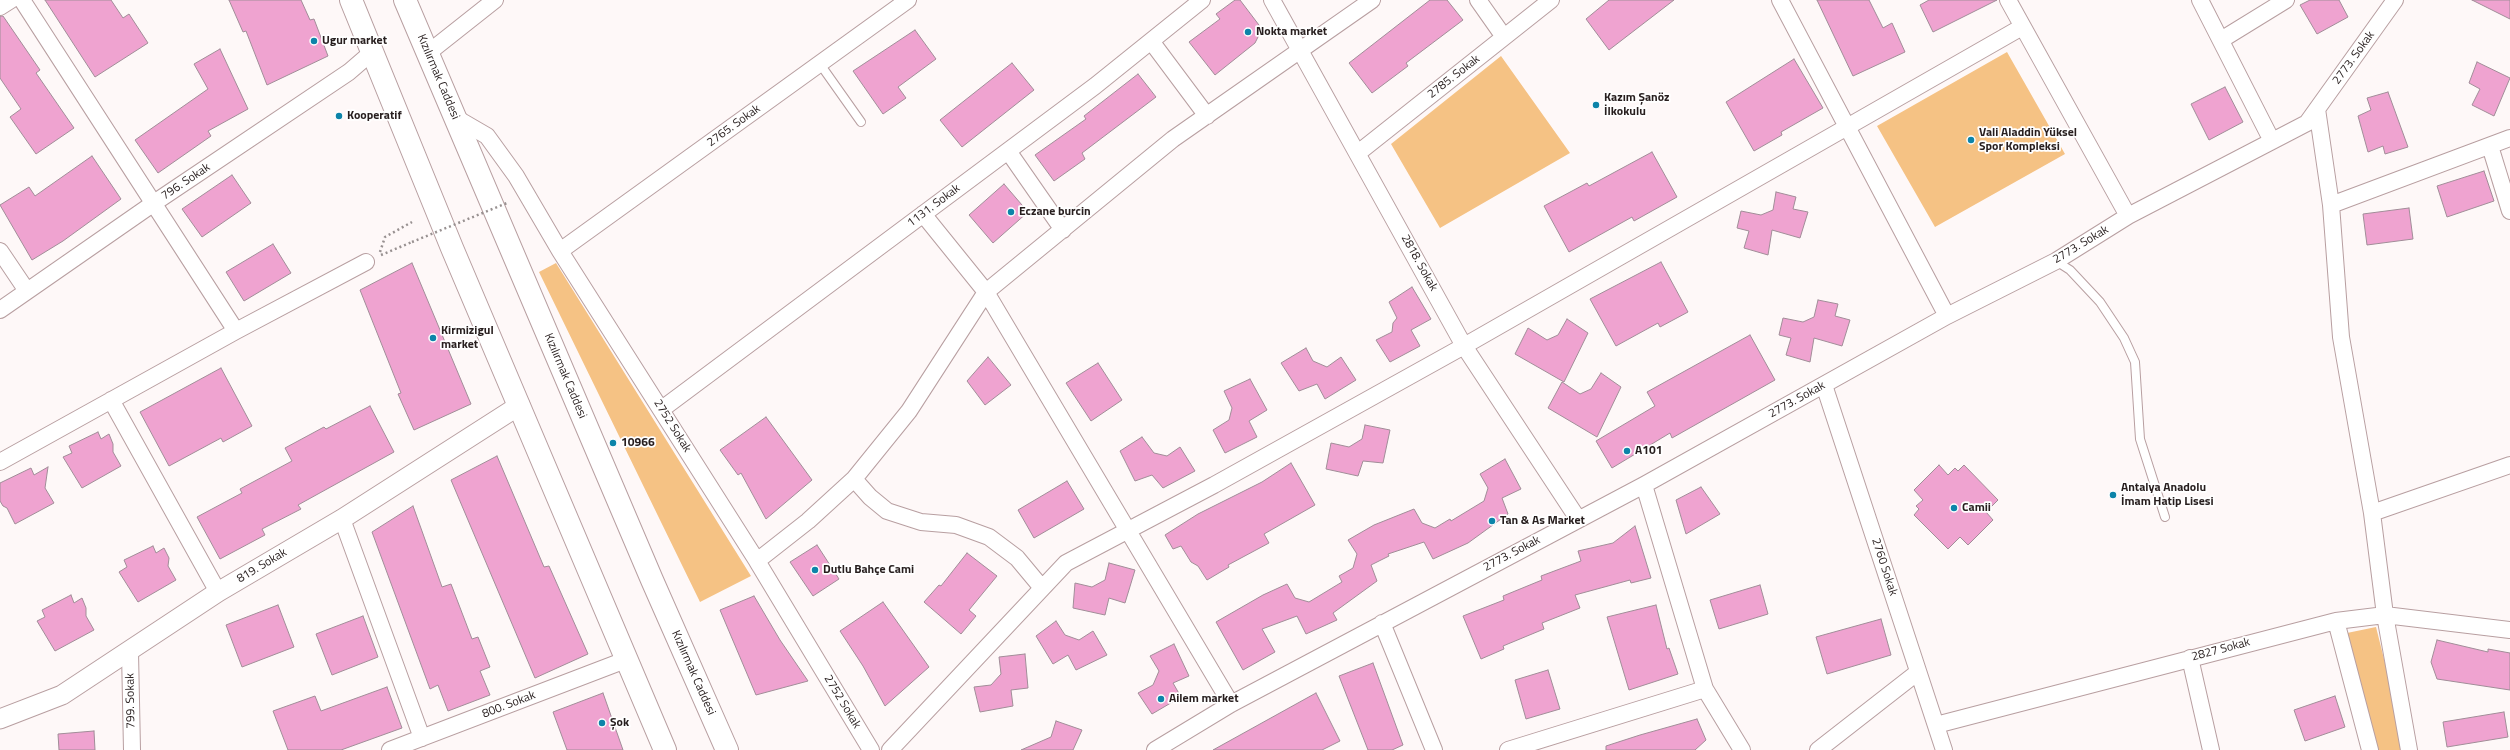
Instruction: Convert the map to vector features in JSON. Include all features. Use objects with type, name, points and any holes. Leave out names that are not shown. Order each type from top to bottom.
[{"type":"main road","points":[[351,0],[371,53],[628,659],[665,750]]},
{"type":"main road","name":"Kızılırmak Caddesi","points":[[406,0],[652,580],[727,750]]},
{"type":"street","points":[[0,7],[11,0]]},
{"type":"street","points":[[22,0],[236,331]]},
{"type":"street","points":[[428,53],[495,0]]},
{"type":"street","name":"2765. Sokak","points":[[560,252],[908,0]]},
{"type":"street","name":"1131. Sokak","points":[[662,409],[1008,151],[1202,0]]},
{"type":"street","name":"2818. Sokak","points":[[1272,0],[1464,346],[1578,519]]},
{"type":"street","points":[[757,561],[808,521],[854,479],[909,410],[986,292],[1173,139],[1372,0]]},
{"type":"street","points":[[1478,0],[1504,37]]},
{"type":"street","name":"2785. Sokak","points":[[1358,153],[1551,0]]},
{"type":"street","points":[[1780,0],[1948,316]]},
{"type":"street","points":[[2008,0],[2128,216]]},
{"type":"street","points":[[2200,0],[2272,141]]},
{"type":"street","points":[[2221,40],[2286,0]]},
{"type":"street","name":"2773. Sokak","points":[[1155,750],[1231,704],[1644,485],[1948,316],[2056,261],[2128,216],[2307,123],[2387,4]]},
{"type":"street","points":[[890,750],[1066,563],[1129,531],[1464,346],[2022,27]]},
{"type":"street","points":[[1151,41],[1207,116]]},
{"type":"street","name":"796. Sokak","points":[[0,310],[154,203],[349,72],[371,53]]},
{"type":"street","points":[[2317,109],[2331,206],[2341,336],[2372,513],[2385,616],[2410,750]]},
{"type":"street","name":"2752 Sokak","points":[[456,118],[487,136],[516,176],[560,252],[662,409],[757,561],[871,750]]},
{"type":"street","points":[[2331,206],[2510,138]]},
{"type":"street","points":[[2490,146],[2510,211]]},
{"type":"street","points":[[1008,151],[1063,230]]},
{"type":"street","points":[[923,214],[986,292],[1231,704]]},
{"type":"street","points":[[0,251],[27,291]]},
{"type":"street","points":[[0,462],[236,331],[366,262]]},
{"type":"street","name":"2760 Sokak","points":[[1824,385],[1944,750]]},
{"type":"street","points":[[111,400],[218,592]]},
{"type":"street","name":"819. Sokak","points":[[0,719],[62,695],[130,652],[218,592],[342,519],[520,405]]},
{"type":"street","points":[[2372,513],[2510,465]]},
{"type":"street","points":[[854,479],[887,511],[921,522],[956,525],[989,537],[1017,558],[1042,588]]},
{"type":"street","points":[[1644,485],[1705,689],[1742,750]]},
{"type":"street","points":[[342,519],[422,738]]},
{"type":"street","name":"2827 Sokak","points":[[1936,725],[2336,621],[2385,616],[2510,630]]},
{"type":"street","points":[[2336,621],[2370,750]]},
{"type":"street","points":[[1382,623],[1434,750]]},
{"type":"street","name":"799. Sokak","points":[[130,652],[132,750]]},
{"type":"street","points":[[2190,658],[2211,750]]},
{"type":"street","name":"800. Sokak","points":[[390,750],[628,659]]},
{"type":"street","points":[[1818,750],[1918,672]]},
{"type":"street","points":[[1508,750],[1705,689]]},
{"type":"lane","points":[[820,64],[861,122]]},
{"type":"lane","points":[[2056,261],[2070,270],[2100,302],[2124,338],[2135,362],[2140,439],[2165,517]]},
{"type":"path","points":[[412,222],[385,237],[380,250],[380,255],[507,203]]},
{"type":"shaded area","name":"Vali Aladdin Yüksel Spor Kompleksi","points":[[2007,52],[2065,154],[1935,227],[1877,126]]},
{"type":"shaded area","points":[[1501,56],[1570,153],[1440,228],[1391,144]]},
{"type":"shaded area","points":[[556,263],[751,576],[700,602],[539,272]]},
{"type":"shaded area","points":[[2376,627],[2403,735],[2405,750],[2378,750],[2347,633]]},
{"type":"building","points":[[45,0],[111,0],[123,18],[129,14],[148,43],[95,77]]},
{"type":"building","points":[[229,0],[301,0],[310,20],[314,19],[328,56],[267,85],[246,31],[243,32]]},
{"type":"building","points":[[1235,0],[1240,0],[1262,29],[1255,43],[1215,75],[1189,42],[1220,19],[1216,14]]},
{"type":"building","points":[[1430,0],[1447,0],[1463,20],[1406,63],[1408,66],[1372,93],[1349,63]]},
{"type":"building","points":[[1609,0],[1674,0],[1609,50],[1586,19]]},
{"type":"building","points":[[1817,0],[1869,0],[1883,28],[1892,23],[1905,52],[1853,76]]},
{"type":"building","points":[[1929,0],[1997,0],[1933,32],[1920,5]]},
{"type":"building","points":[[2310,0],[2339,0],[2348,17],[2317,34],[2300,5]]},
{"type":"building","points":[[2472,0],[2510,0],[2510,19]]},
{"type":"building","points":[[0,16],[3,16],[40,70],[36,73],[74,128],[36,154],[10,117],[21,109],[0,78]]},
{"type":"building","points":[[915,30],[936,59],[898,87],[906,98],[883,114],[853,71]]},
{"type":"building","points":[[220,49],[248,109],[208,131],[211,136],[158,173],[135,140],[208,89],[194,64]]},
{"type":"building","points":[[1794,59],[1823,108],[1781,132],[1782,135],[1754,151],[1726,102]]},
{"type":"building","points":[[2477,62],[2510,78],[2494,116],[2472,105],[2480,89],[2469,83]]},
{"type":"building","points":[[1012,63],[1034,90],[962,147],[940,120]]},
{"type":"building","points":[[1138,74],[1156,97],[1082,153],[1085,159],[1054,181],[1035,155],[1086,119],[1084,116]]},
{"type":"building","points":[[2225,87],[2243,122],[2209,140],[2191,104]]},
{"type":"building","points":[[2388,92],[2408,147],[2385,154],[2383,146],[2368,152],[2358,116],[2371,110],[2367,98]]},
{"type":"building","points":[[1652,152],[1677,197],[1634,221],[1632,217],[1569,252],[1544,206],[1587,183],[1589,186]]},
{"type":"building","points":[[92,156],[121,199],[63,241],[32,260],[0,205],[29,187],[35,196]]},
{"type":"building","points":[[2484,171],[2494,201],[2447,217],[2437,186]]},
{"type":"building","points":[[232,175],[251,203],[202,237],[182,209]]},
{"type":"building","points":[[1004,184],[1028,212],[993,243],[969,215]]},
{"type":"building","points":[[1776,192],[1796,197],[1793,209],[1808,212],[1800,238],[1772,230],[1768,255],[1744,248],[1749,231],[1737,228],[1741,211],[1761,215],[1773,210]]},
{"type":"building","points":[[2409,208],[2413,239],[2367,245],[2363,214]]},
{"type":"building","points":[[273,244],[291,273],[244,301],[226,272]]},
{"type":"building","points":[[1661,262],[1688,312],[1660,327],[1658,323],[1616,346],[1590,299]]},
{"type":"building","points":[[412,263],[471,404],[414,430],[398,394],[401,393],[360,290]]},
{"type":"building","points":[[1412,287],[1431,319],[1411,330],[1420,346],[1390,362],[1376,340],[1392,332],[1393,323],[1397,318],[1389,302]]},
{"type":"building","points":[[1818,300],[1838,304],[1835,316],[1850,320],[1842,346],[1814,338],[1810,362],[1786,355],[1791,338],[1779,335],[1783,318],[1803,322],[1814,317]]},
{"type":"building","points":[[1567,319],[1588,333],[1564,382],[1515,354],[1528,328],[1547,340],[1558,335]]},
{"type":"building","points":[[1750,335],[1775,380],[1672,438],[1670,433],[1612,468],[1596,441],[1655,406],[1647,392]]},
{"type":"building","points":[[1306,348],[1313,361],[1327,367],[1341,357],[1356,380],[1325,399],[1317,384],[1299,391],[1281,363]]},
{"type":"building","points":[[988,357],[1011,385],[985,405],[967,381]]},
{"type":"building","points":[[1098,363],[1122,400],[1091,421],[1066,383]]},
{"type":"building","points":[[221,368],[252,426],[223,442],[221,438],[169,466],[140,412]]},
{"type":"building","points":[[1601,373],[1621,387],[1597,437],[1548,408],[1562,382],[1580,394],[1591,389]]},
{"type":"building","points":[[1250,379],[1267,410],[1249,421],[1257,437],[1225,453],[1213,430],[1229,420],[1232,408],[1224,391]]},
{"type":"building","points":[[370,406],[394,452],[298,505],[301,509],[262,529],[265,535],[220,559],[197,517],[242,493],[240,489],[292,461],[285,448],[324,427],[326,429]]},
{"type":"building","points":[[766,417],[812,480],[766,519],[741,473],[738,475],[720,450]]},
{"type":"building","points":[[1365,425],[1390,430],[1383,463],[1363,461],[1358,476],[1326,469],[1331,443],[1349,447],[1362,439]]},
{"type":"building","points":[[98,432],[101,439],[109,434],[113,444],[113,452],[121,466],[82,488],[63,457],[72,453],[69,446]]},
{"type":"building","points":[[1142,437],[1154,453],[1167,456],[1180,447],[1195,471],[1163,488],[1152,475],[1135,481],[1120,451]]},
{"type":"building","points":[[497,456],[544,567],[549,566],[588,654],[535,678],[451,480]]},
{"type":"building","points":[[1505,459],[1521,489],[1502,498],[1508,514],[1468,543],[1433,559],[1424,542],[1388,554],[1389,556],[1371,565],[1377,581],[1333,613],[1337,620],[1306,634],[1297,616],[1262,629],[1275,652],[1243,670],[1216,622],[1263,595],[1287,584],[1295,598],[1309,602],[1342,582],[1339,576],[1353,568],[1357,554],[1348,540],[1374,525],[1414,509],[1422,523],[1435,528],[1450,519],[1451,521],[1484,501],[1488,488],[1480,474]]},
{"type":"building","points":[[1291,463],[1315,505],[1264,534],[1269,543],[1228,565],[1229,567],[1207,580],[1198,566],[1191,562],[1181,546],[1173,549],[1165,535],[1198,514],[1262,482]]},
{"type":"building","name":"Camii","points":[[1939,465],[1948,475],[1955,468],[1958,471],[1964,465],[1998,500],[1986,512],[1993,520],[1968,545],[1960,537],[1948,549],[1914,515],[1919,509],[1916,506],[1923,500],[1914,490]]},
{"type":"building","points":[[48,467],[45,488],[54,503],[15,524],[7,508],[3,506],[0,501],[0,483],[31,468],[34,475]]},
{"type":"building","points":[[1067,481],[1084,509],[1034,538],[1018,510]]},
{"type":"building","points":[[1701,487],[1720,514],[1686,534],[1676,500]]},
{"type":"building","points":[[413,506],[442,587],[451,584],[472,639],[478,637],[490,667],[480,671],[490,695],[448,711],[438,685],[430,689],[372,532]]},
{"type":"building","points":[[1635,526],[1651,578],[1631,583],[1630,580],[1575,595],[1580,608],[1542,623],[1544,629],[1503,646],[1504,649],[1481,659],[1463,616],[1504,600],[1503,596],[1542,580],[1541,576],[1581,561],[1578,551],[1613,543]]},
{"type":"building","name":"Dutlu Bahçe Cami","points":[[817,545],[839,579],[813,596],[790,562]]},
{"type":"building","points":[[153,546],[156,553],[164,548],[169,558],[168,566],[176,580],[138,602],[119,572],[127,567],[124,560]]},
{"type":"building","points":[[967,553],[997,576],[969,610],[976,616],[961,634],[924,602],[939,585],[941,586]]},
{"type":"building","points":[[1109,563],[1135,570],[1125,603],[1109,598],[1105,615],[1073,608],[1075,583],[1092,587],[1105,580]]},
{"type":"building","points":[[1760,585],[1768,614],[1719,629],[1710,600]]},
{"type":"building","points":[[71,595],[74,603],[82,598],[86,608],[86,616],[94,630],[55,651],[37,621],[45,617],[42,610]]},
{"type":"building","points":[[754,596],[780,640],[808,681],[756,695],[720,610]]},
{"type":"building","points":[[883,602],[929,667],[885,706],[863,666],[840,631]]},
{"type":"building","points":[[278,605],[294,647],[242,667],[226,625]]},
{"type":"building","points":[[1656,605],[1667,649],[1669,648],[1678,674],[1629,690],[1607,617]]},
{"type":"building","points":[[363,616],[378,657],[332,675],[316,634]]},
{"type":"building","points":[[1881,619],[1891,655],[1827,674],[1816,637]]},
{"type":"building","points":[[1056,621],[1065,635],[1079,640],[1093,631],[1107,655],[1076,670],[1068,655],[1053,664],[1036,636]]},
{"type":"building","points":[[2437,640],[2488,652],[2488,649],[2510,653],[2510,690],[2437,679],[2431,662]]},
{"type":"building","points":[[1174,644],[1189,676],[1173,683],[1181,697],[1152,714],[1138,693],[1153,685],[1159,671],[1150,656]]},
{"type":"building","points":[[1025,654],[1028,688],[1011,690],[1013,706],[980,712],[974,687],[991,685],[1001,674],[999,657]]},
{"type":"building","points":[[1373,663],[1403,745],[1392,750],[1368,750],[1339,676]]},
{"type":"building","points":[[1548,670],[1560,709],[1526,719],[1515,680]]},
{"type":"building","points":[[387,687],[402,728],[341,750],[288,750],[273,711],[315,696],[321,711]]},
{"type":"building","points":[[603,693],[623,750],[567,750],[553,712]]},
{"type":"building","points":[[1316,693],[1340,741],[1322,750],[1213,750]]},
{"type":"building","points":[[2335,696],[2345,727],[2305,741],[2294,710]]},
{"type":"building","points":[[2504,712],[2508,737],[2447,747],[2443,722]]},
{"type":"building","points":[[1697,719],[1706,740],[1695,750],[1606,750],[1606,746]]},
{"type":"building","points":[[1056,721],[1082,730],[1073,750],[1021,750],[1051,737]]},
{"type":"building","points":[[94,731],[95,750],[59,750],[58,734]]},
{"type":"place","name":"Nokta market","points":[[1248,32]]},
{"type":"place","name":"Ugur market","points":[[314,41]]},
{"type":"place","name":"Kazım Şanöz İlkokulu","points":[[1596,105]]},
{"type":"place","name":"Kooperatif","points":[[339,116]]},
{"type":"place","name":"Vali Aladdin Yüksel Spor Kompleksi","points":[[1971,140]]},
{"type":"place","name":"Eczane burcin","points":[[1011,212]]},
{"type":"place","name":"Kirmizigul market","points":[[433,338]]},
{"type":"place","name":"10966","points":[[613,443]]},
{"type":"place","name":"A101","points":[[1627,451]]},
{"type":"place","name":"Antalya Anadolu İmam Hatip Lisesi","points":[[2113,495]]},
{"type":"place","name":"Camii","points":[[1954,508]]},
{"type":"place","name":"Tan & As Market","points":[[1492,521]]},
{"type":"place","name":"Dutlu Bahçe Cami","points":[[815,570]]},
{"type":"place","name":"Ailem market","points":[[1161,699]]},
{"type":"place","name":"Şok","points":[[602,723]]}]
